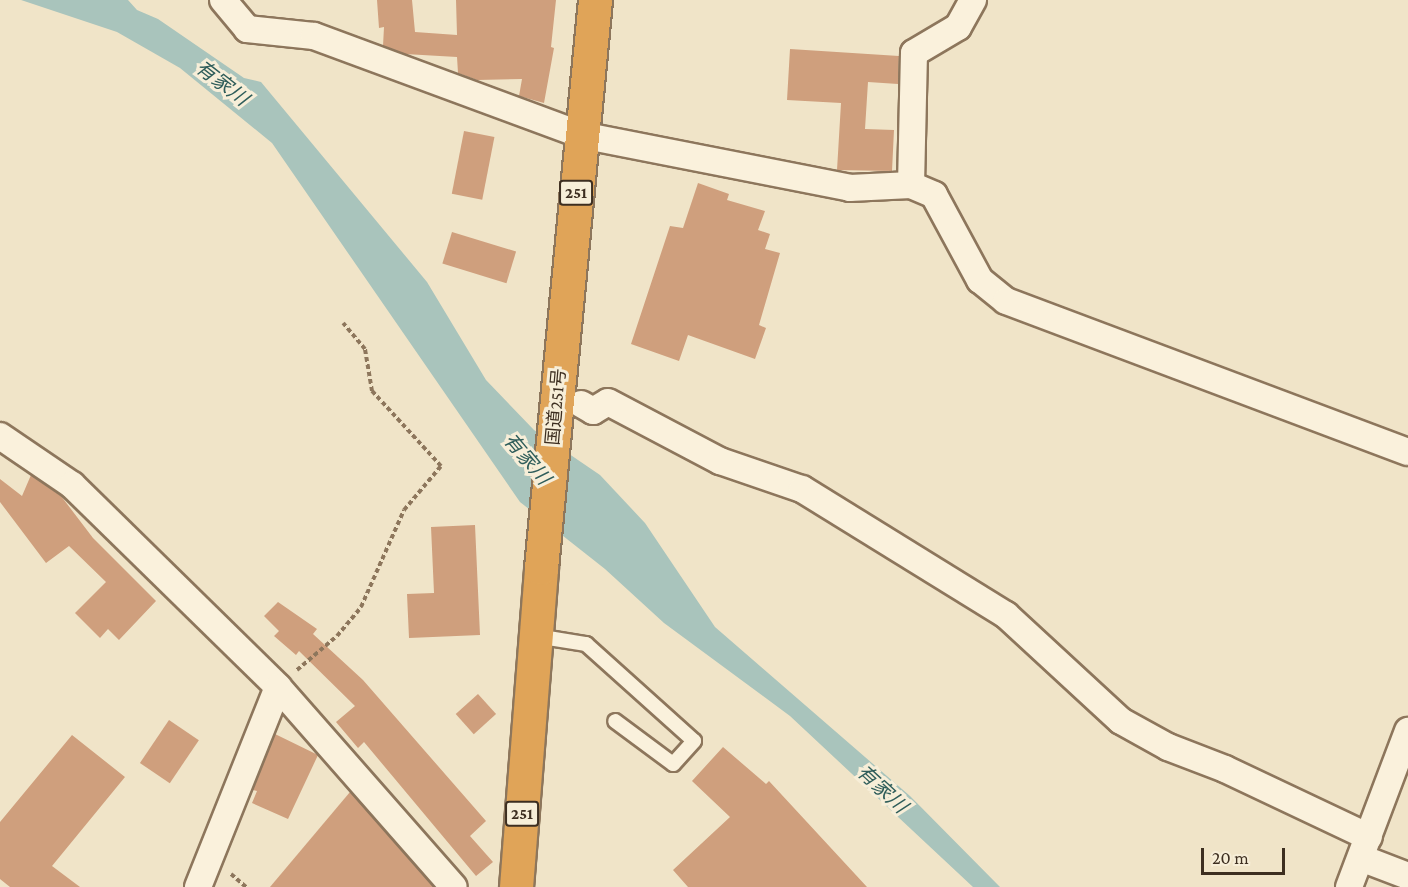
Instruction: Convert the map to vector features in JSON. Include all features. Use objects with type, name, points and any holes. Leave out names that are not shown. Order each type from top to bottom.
[{"type":"highway","name":"国道251号","points":[[516,887],[541,568],[570,395],[581,135],[595,0]]},
{"type":"street","points":[[223,0],[247,29],[314,36],[581,135],[850,188],[911,185],[934,195],[980,280],[1006,301],[1408,452]]},
{"type":"street","points":[[911,185],[914,53],[958,27],[973,0]]},
{"type":"street","points":[[570,395],[593,411],[608,402],[720,460],[802,489],[1006,615],[1121,721],[1168,747],[1226,769],[1365,848],[1408,876]]},
{"type":"street","points":[[0,436],[72,486],[278,687],[454,887]]},
{"type":"street","points":[[198,887],[278,687]]},
{"type":"street","points":[[1349,887],[1408,731]]},
{"type":"lane","points":[[536,636],[586,644],[694,741],[673,764],[615,721]]},
{"type":"path","points":[[278,687],[336,636],[361,607],[404,510],[441,466],[372,391],[364,349],[343,323]]},
{"type":"water","name":"有家川","points":[[21,0],[128,0],[137,10],[158,19],[244,78],[261,82],[427,282],[486,380],[534,430],[600,475],[645,523],[715,627],[910,796],[1000,887],[973,887],[790,716],[664,623],[605,569],[520,502],[272,143],[180,68],[117,32]]},
{"type":"building","points":[[377,0],[412,0],[415,32],[457,35],[456,0],[556,0],[551,47],[554,48],[544,103],[519,96],[522,79],[477,80],[458,73],[457,57],[405,54],[383,46],[384,27],[379,28]]},
{"type":"building","points":[[790,49],[899,56],[898,84],[868,82],[865,129],[894,130],[892,171],[837,170],[841,103],[787,100]]},
{"type":"building","points":[[464,131],[494,137],[482,200],[452,194]]},
{"type":"building","points":[[698,183],[729,194],[727,200],[765,211],[758,230],[770,234],[765,249],[780,253],[759,325],[766,328],[755,359],[688,335],[679,361],[631,344],[670,226],[683,228]]},
{"type":"building","points":[[452,232],[516,252],[506,283],[442,264]]},
{"type":"building","points":[[31,475],[61,496],[93,538],[156,601],[119,640],[108,629],[100,638],[75,613],[106,582],[69,546],[46,563],[0,502],[0,479],[22,496]]},
{"type":"building","points":[[475,525],[480,635],[409,638],[407,594],[434,593],[431,527]]},
{"type":"building","points":[[278,602],[317,629],[313,634],[363,680],[486,821],[470,836],[493,862],[476,876],[364,742],[358,748],[336,722],[355,706],[299,651],[296,655],[274,636],[279,631],[264,616]]},
{"type":"building","points":[[478,694],[496,714],[474,734],[456,714]]},
{"type":"building","points":[[169,720],[199,740],[170,783],[140,763]]},
{"type":"building","points":[[275,734],[318,755],[288,819],[252,803],[257,791],[253,790]]},
{"type":"building","points":[[72,735],[125,777],[52,866],[80,887],[10,887],[0,879],[0,822]]},
{"type":"building","points":[[723,747],[766,784],[769,781],[867,887],[688,887],[673,870],[730,817],[692,781]]},
{"type":"building","points":[[350,792],[353,795],[434,887],[270,887]]}]
